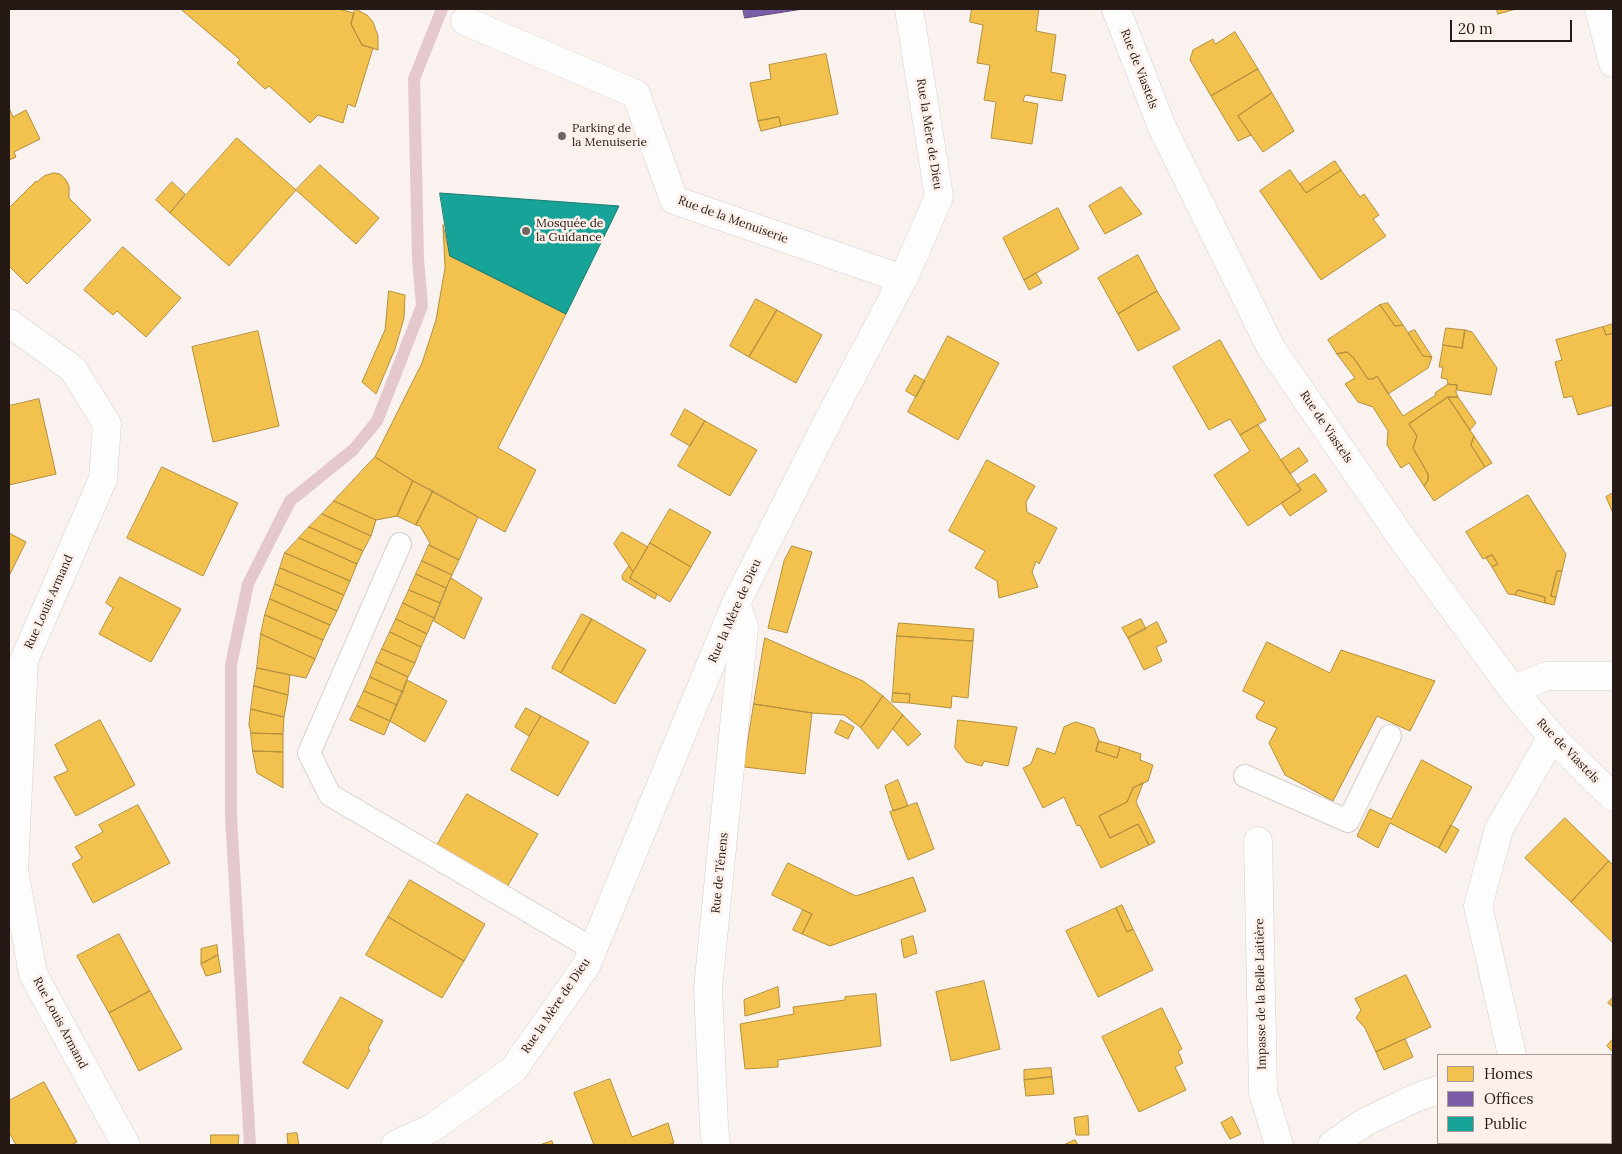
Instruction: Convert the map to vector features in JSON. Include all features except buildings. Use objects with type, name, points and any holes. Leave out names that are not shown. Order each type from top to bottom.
[{"type":"street","name":"Rue la Mère de Dieu","points":[[395,1145],[432,1128],[512,1070],[586,966],[736,603],[903,279],[939,198],[909,9]]},
{"type":"street","name":"Rue de Viastels","points":[[1116,9],[1162,127],[1272,348],[1401,537],[1513,690],[1552,737],[1613,797]]},
{"type":"street","points":[[1598,9],[1613,63]]},
{"type":"street","name":"Rue de la Menuiserie","points":[[465,21],[636,94],[674,200],[903,279]]},
{"type":"street","name":"Rue Louis Armand","points":[[9,323],[73,369],[107,424],[103,479],[24,660],[14,870],[33,974],[126,1145]]},
{"type":"street","name":"Rue de Ténens","points":[[716,1145],[708,988],[744,627],[736,603]]},
{"type":"street","points":[[1513,690],[1546,676],[1613,676]]},
{"type":"street","points":[[1512,1054],[1478,906],[1499,829],[1552,737]]},
{"type":"street","name":"Impasse de la Belle Laitière","points":[[1258,841],[1264,1092],[1279,1145]]},
{"type":"street","points":[[1332,1145],[1365,1122],[1415,1098],[1437,1090]]},
{"type":"lane","points":[[400,544],[309,753],[330,795],[593,949]]},
{"type":"lane","points":[[1245,776],[1348,821],[1390,736]]},
{"type":"waterway","points":[[250,1145],[231,816],[231,665],[248,584],[290,501],[353,450],[377,421],[422,306],[418,259],[414,79],[442,9]]},
{"type":"place","name":"Parking de la Menuiserie","points":[[562,136]]},
{"type":"place","name":"Mosquée de la Guidance","points":[[526,231]]}]
